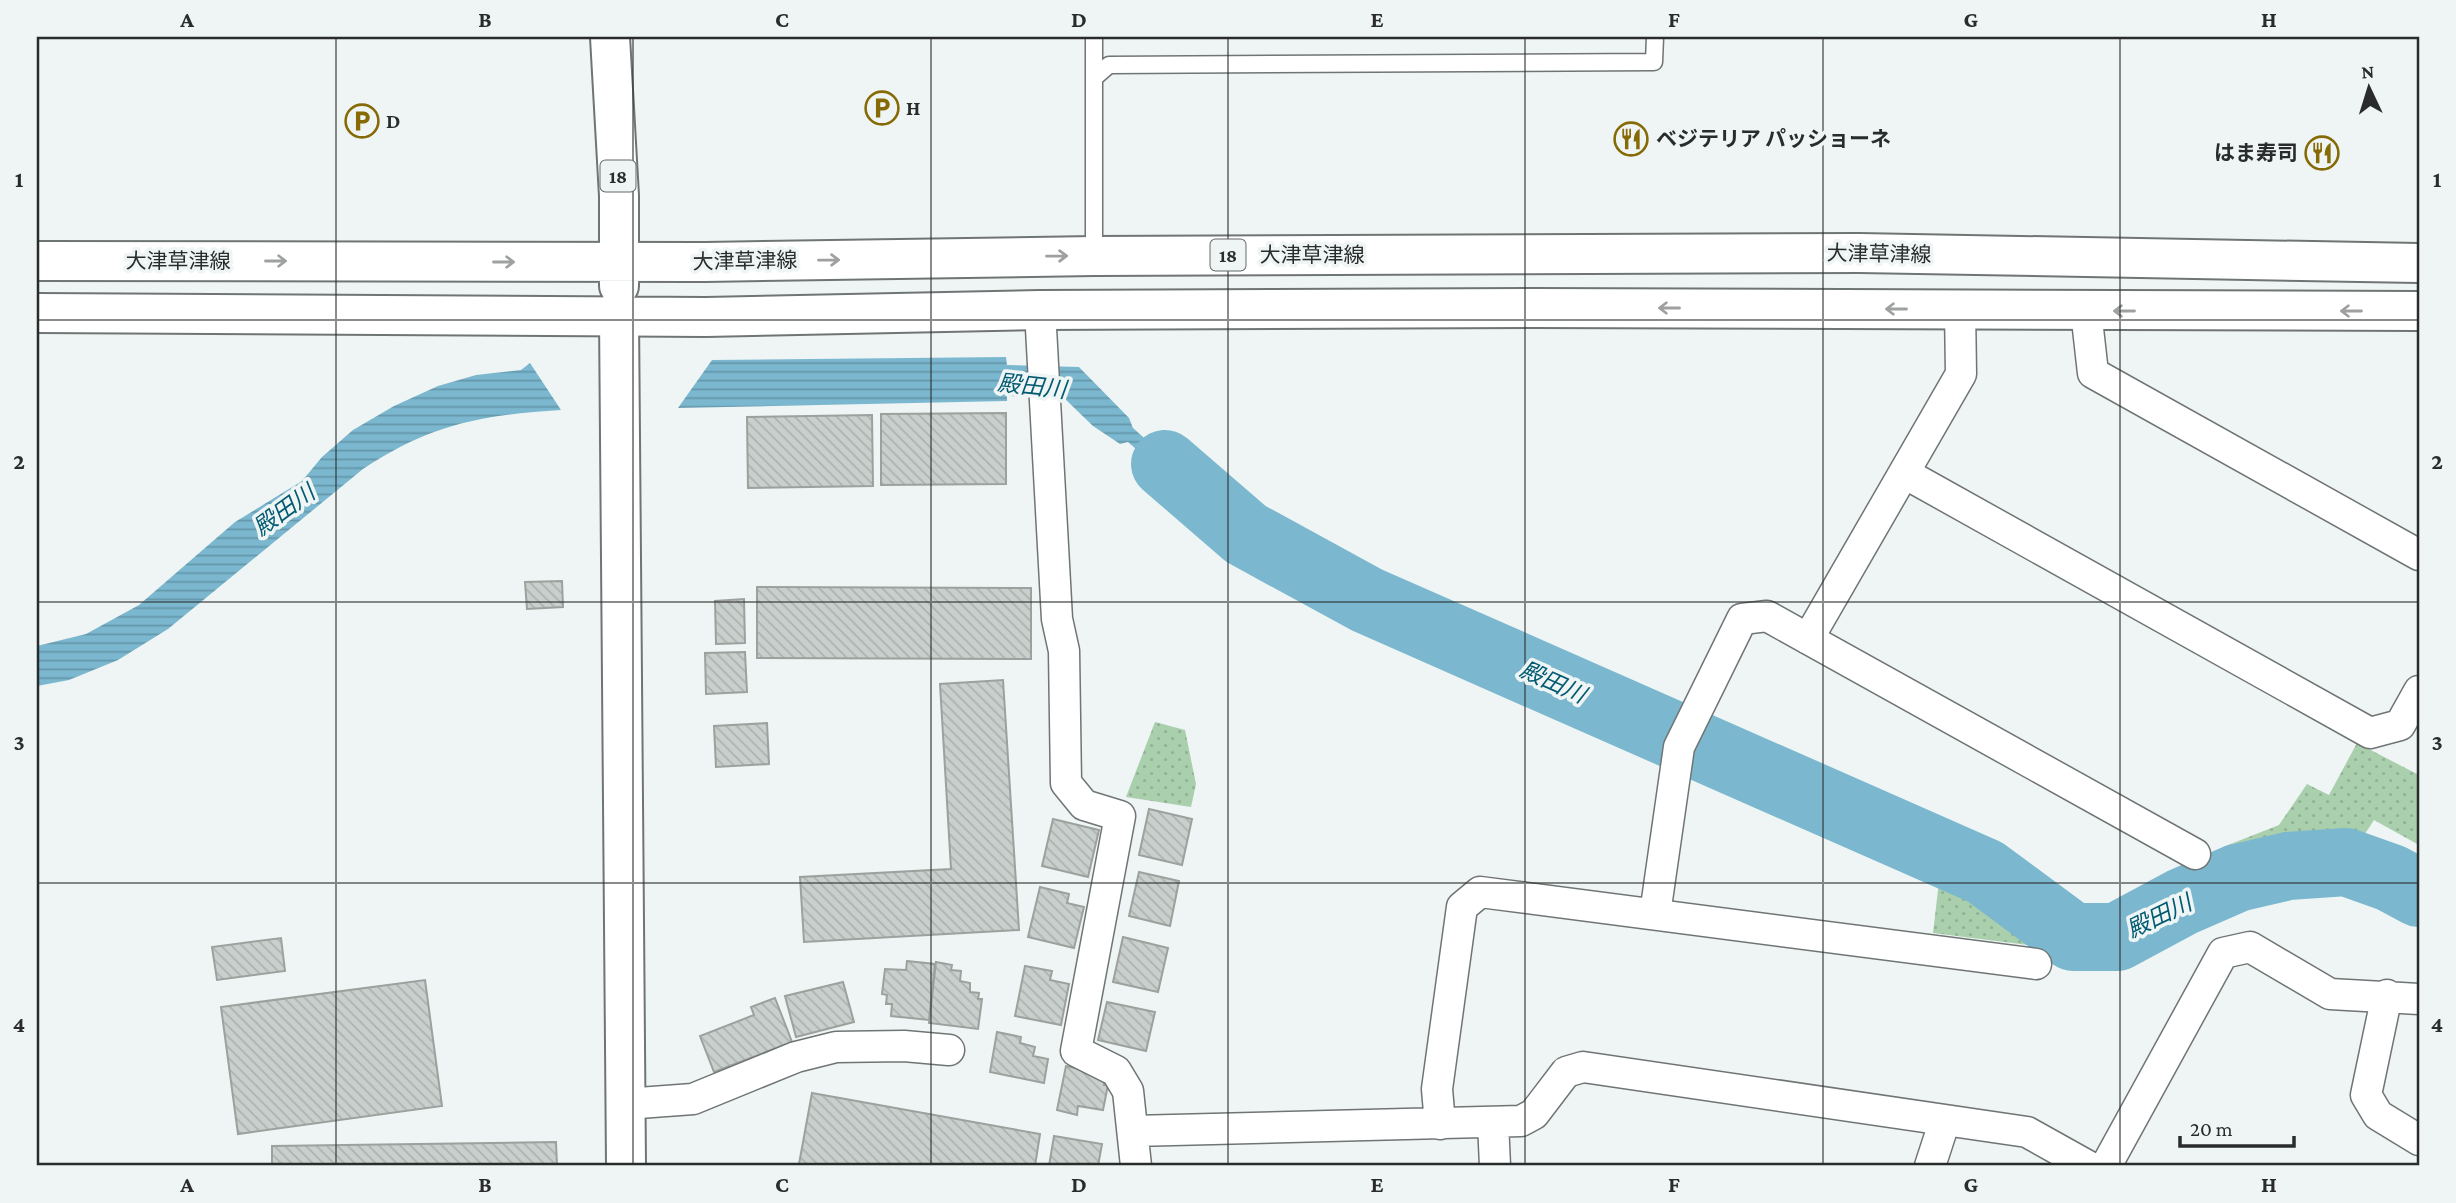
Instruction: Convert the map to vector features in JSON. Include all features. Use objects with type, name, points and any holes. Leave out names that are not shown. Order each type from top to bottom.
[{"type":"main road","name":"18","points":[[610,37],[619,196],[619,316]]},
{"type":"main road","name":"大津草津線","points":[[37,261],[619,262],[1094,256],[1860,253],[2419,263]]},
{"type":"main road","points":[[37,313],[619,316],[1040,310],[2419,311]]},
{"type":"main road","points":[[619,316],[626,1166]]},
{"type":"street","points":[[1808,639],[1906,474],[1961,374],[1960,309]]},
{"type":"street","points":[[1040,310],[1057,619],[1064,652],[1066,783],[1084,804],[1120,817],[1076,1051],[1116,1070],[1128,1091],[1136,1166]]},
{"type":"street","points":[[2086,311],[2093,373],[2419,555]]},
{"type":"street","points":[[1906,474],[2370,733],[2400,725],[2419,691]]},
{"type":"street","points":[[1655,914],[1679,747],[1742,619],[1767,616],[2195,854]]},
{"type":"street","points":[[1440,1124],[1437,1089],[1462,907],[1480,892],[2036,964]]},
{"type":"street","points":[[2106,1166],[2223,954],[2250,947],[2330,994],[2387,995],[2419,999]]},
{"type":"street","points":[[2387,995],[2366,1095],[2378,1115],[2419,1140]]},
{"type":"street","points":[[625,1104],[693,1099],[796,1057],[836,1047],[904,1046],[949,1050]]},
{"type":"street","points":[[1133,1131],[1521,1121],[1534,1114],[1566,1072],[1583,1067],[2027,1132],[2088,1166]]},
{"type":"street","points":[[1930,1166],[1945,1120]]},
{"type":"street","points":[[1493,1122],[1495,1166]]},
{"type":"lane","points":[[1094,37],[1094,256]]},
{"type":"lane","points":[[1094,78],[1109,65],[1136,62],[1654,62],[1655,37]]},
{"type":"green space","points":[[1155,722],[1185,730],[1196,784],[1191,807],[1126,797]]},
{"type":"green space","points":[[2357,743],[2419,775],[2419,845],[2374,820],[2355,849],[2323,846],[2276,847],[2230,858],[2223,847],[2279,825],[2307,784],[2329,795]]},
{"type":"green space","points":[[1940,873],[2002,902],[2044,937],[2043,947],[1933,933]]},
{"type":"water","points":[[1006,357],[1007,365],[1079,367],[1129,418],[1133,428],[1237,521],[1231,531],[1128,442],[1120,444],[1093,426],[1063,397],[1007,396],[1007,401],[678,408],[712,360]]},
{"type":"water","points":[[530,363],[561,410],[506,415],[458,424],[388,454],[363,469],[168,629],[118,660],[69,680],[37,686],[37,646],[86,634],[139,605],[235,522],[302,481],[322,457],[353,430],[394,406],[438,386],[476,375],[521,370]]},
{"type":"building","points":[[1006,413],[1006,484],[881,485],[881,414]]},
{"type":"building","points":[[872,415],[873,486],[748,488],[747,417]]},
{"type":"building","points":[[562,581],[563,607],[527,609],[525,582]]},
{"type":"building","points":[[757,587],[1031,588],[1031,659],[757,658]]},
{"type":"building","points":[[744,599],[745,643],[716,644],[715,601]]},
{"type":"building","points":[[745,652],[747,692],[706,694],[705,653]]},
{"type":"building","points":[[1003,680],[1019,930],[804,942],[800,877],[951,869],[940,684]]},
{"type":"building","points":[[767,723],[769,764],[716,767],[714,726]]},
{"type":"building","points":[[1149,809],[1192,819],[1182,865],[1139,855]]},
{"type":"building","points":[[1053,819],[1099,830],[1088,877],[1042,866]]},
{"type":"building","points":[[1139,872],[1179,881],[1170,926],[1129,916]]},
{"type":"building","points":[[1040,887],[1069,894],[1067,903],[1084,907],[1074,948],[1028,937]]},
{"type":"building","points":[[1123,937],[1168,948],[1158,992],[1113,982]]},
{"type":"building","points":[[281,938],[285,971],[217,980],[212,947]]},
{"type":"building","points":[[907,961],[935,964],[929,1020],[891,1016],[892,1004],[886,1004],[887,995],[882,994],[885,969],[906,970]]},
{"type":"building","points":[[936,962],[952,965],[951,970],[961,971],[960,981],[970,983],[970,992],[979,993],[978,999],[982,999],[978,1029],[929,1023]]},
{"type":"building","points":[[1025,966],[1052,971],[1050,980],[1069,984],[1061,1025],[1015,1016]]},
{"type":"building","points":[[425,980],[442,1106],[238,1134],[221,1007]]},
{"type":"building","points":[[843,982],[854,1022],[796,1037],[785,996]]},
{"type":"building","points":[[775,998],[792,1042],[714,1072],[700,1036],[754,1015],[751,1007]]},
{"type":"building","points":[[1107,1002],[1155,1012],[1146,1051],[1098,1040]]},
{"type":"building","points":[[997,1032],[1021,1037],[1020,1043],[1035,1047],[1033,1056],[1048,1059],[1044,1083],[990,1072]]},
{"type":"building","points":[[1066,1066],[1106,1075],[1104,1085],[1108,1085],[1103,1110],[1078,1106],[1077,1115],[1057,1110]]},
{"type":"building","points":[[812,1093],[1040,1134],[1035,1166],[799,1164]]},
{"type":"building","points":[[1054,1136],[1102,1144],[1098,1166],[1049,1166]]},
{"type":"building","points":[[556,1142],[557,1166],[272,1166],[272,1146]]},
{"type":"waterway","name":"殿田川","points":[[1165,464],[1246,534],[1367,600],[1985,872],[2073,937],[2117,937],[2182,902],[2237,878],[2288,866],[2346,862],[2391,878],[2419,893]]},
{"type":"place","name":"H","points":[[882,108]]},
{"type":"place","name":"D","points":[[362,121]]},
{"type":"place","name":"ベジテリア パッショーネ","points":[[1631,139]]},
{"type":"place","name":"はま寿司","points":[[2322,153]]}]
